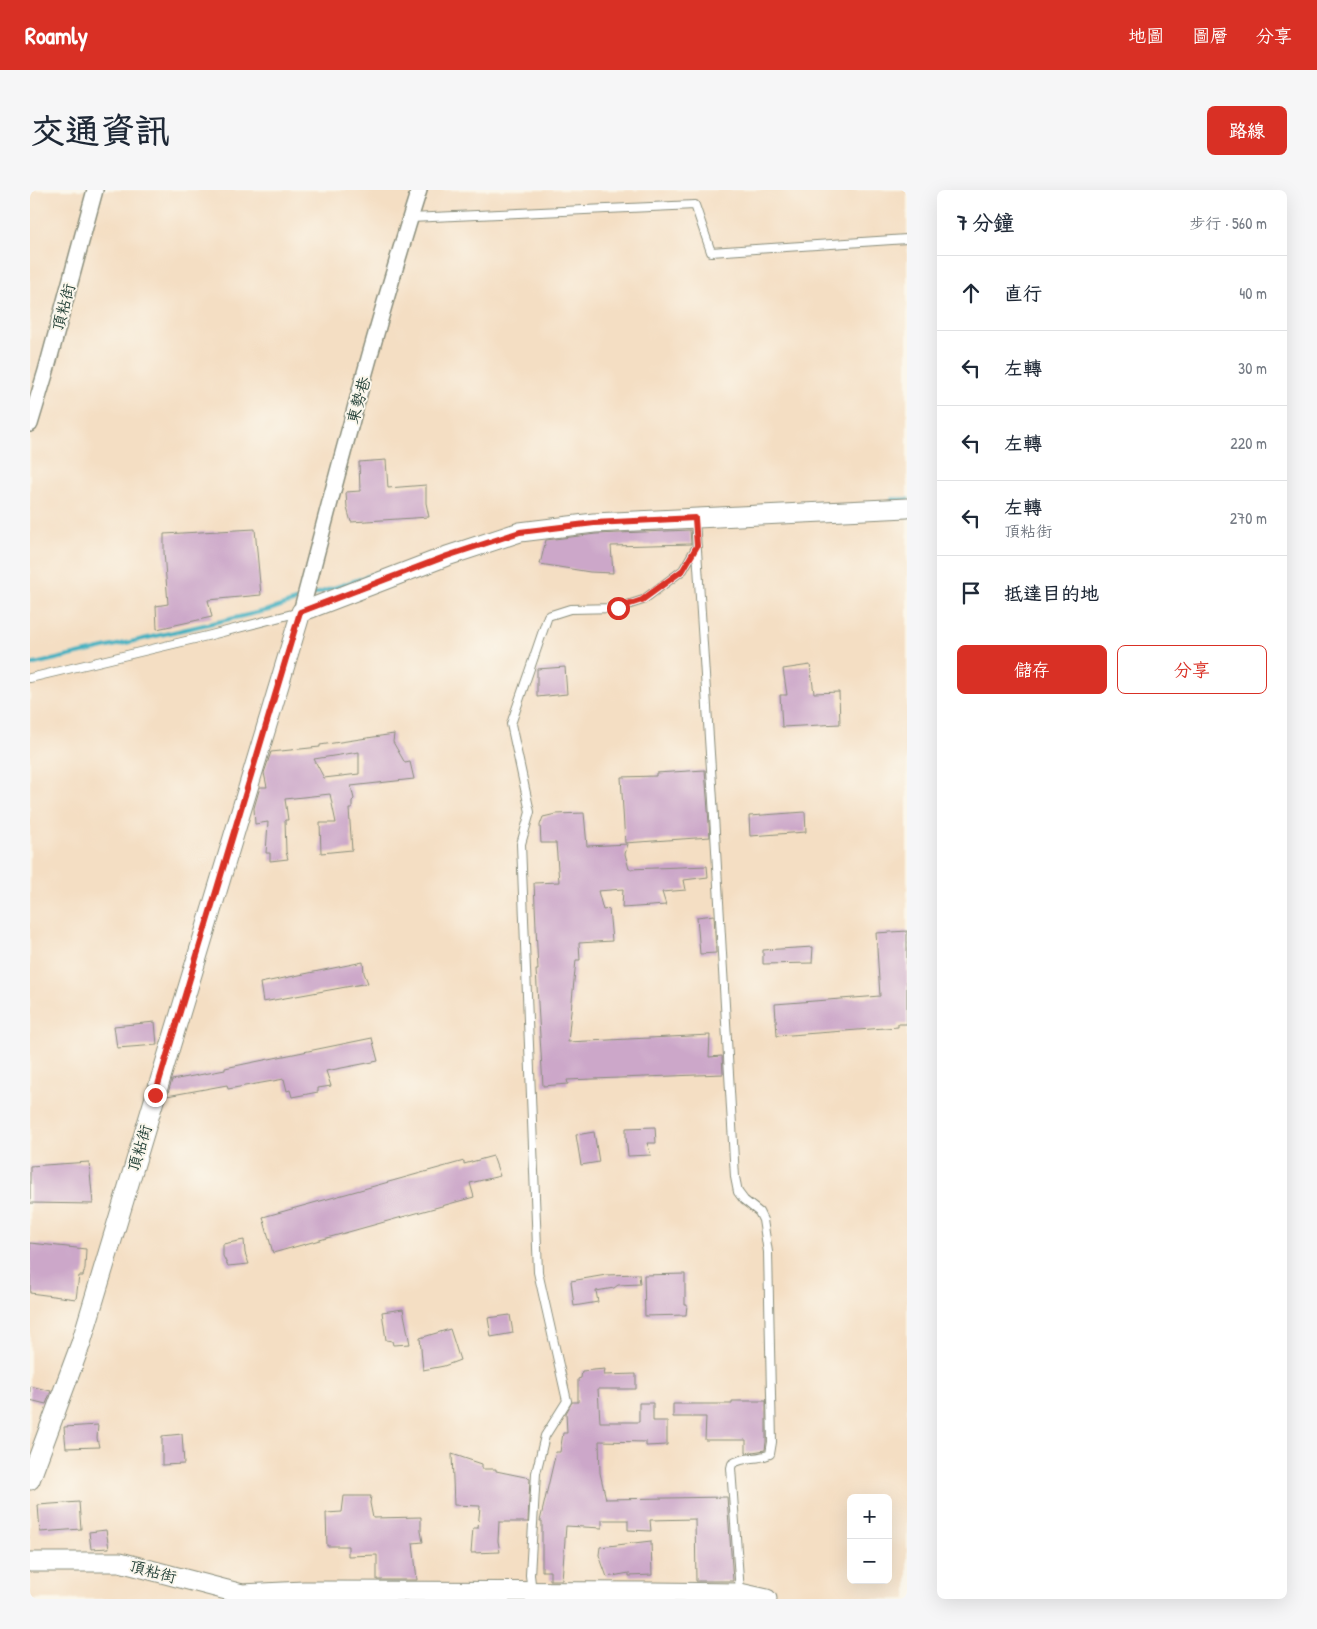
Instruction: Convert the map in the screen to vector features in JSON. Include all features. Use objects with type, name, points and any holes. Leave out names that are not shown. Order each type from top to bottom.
[{"type":"street","name":"頂粘街","points":[[30,424],[94,190]]},
{"type":"street","name":"東勢巷","points":[[300,612],[334,485],[419,190]]},
{"type":"street","points":[[300,612],[447,556],[520,532],[594,523],[907,508]]},
{"type":"street","name":"頂粘街","points":[[30,1480],[81,1343],[300,612]]},
{"type":"street","name":"頂粘街","points":[[30,1562],[120,1562],[242,1594],[304,1595]]},
{"type":"street","points":[[304,1595],[532,1592],[741,1596],[767,1599]]},
{"type":"lane","points":[[410,218],[695,205],[711,252],[907,239]]},
{"type":"lane","points":[[695,518],[735,1177],[738,1192],[744,1200],[759,1212],[763,1220],[768,1252],[770,1454],[764,1457],[738,1460],[732,1464],[731,1468],[741,1596]]},
{"type":"lane","points":[[532,1592],[530,1575],[536,1473],[545,1436],[567,1401],[538,1272],[521,844],[530,812],[511,724],[548,616],[570,609],[618,608],[642,600],[683,570],[697,546]]},
{"type":"lane","points":[[30,678],[300,612]]},
{"type":"building","points":[[386,460],[388,488],[426,485],[426,503],[429,517],[351,522],[347,508],[346,492],[360,491],[359,462]]},
{"type":"building","points":[[255,529],[261,595],[208,600],[212,617],[157,629],[156,606],[168,604],[164,534]]},
{"type":"building","points":[[690,530],[691,544],[611,546],[613,573],[590,572],[540,564],[546,540],[596,534]]},
{"type":"building","points":[[810,665],[814,693],[839,692],[840,724],[782,727],[780,695],[787,695],[783,669]]},
{"type":"building","points":[[565,667],[567,694],[537,697],[537,669]]},
{"type":"building","points":[[394,734],[393,742],[405,763],[410,762],[414,779],[351,786],[354,799],[352,801],[352,809],[349,809],[352,850],[321,853],[320,823],[336,823],[330,794],[285,799],[288,820],[285,820],[288,859],[270,861],[270,853],[266,853],[268,822],[255,824],[254,808],[260,787],[267,787],[264,773],[271,752],[320,747],[320,745]],"holes":[[[359,752],[359,774],[324,778],[314,759]]]},
{"type":"building","points":[[705,770],[710,837],[625,843],[621,777],[656,776],[656,773]]},
{"type":"building","points":[[805,812],[806,832],[750,836],[749,816]]},
{"type":"building","points":[[584,813],[587,846],[628,844],[625,854],[629,869],[707,866],[708,877],[684,880],[686,890],[662,892],[666,905],[622,908],[623,889],[598,891],[603,910],[609,909],[612,941],[579,943],[580,960],[576,960],[568,1042],[710,1035],[709,1057],[722,1056],[723,1074],[567,1080],[568,1084],[543,1086],[536,970],[538,970],[534,883],[559,882],[556,843],[541,843],[540,825],[543,817],[556,814]]},
{"type":"building","points":[[714,915],[716,953],[700,954],[697,917]]},
{"type":"building","points":[[907,931],[907,1024],[898,1024],[898,1027],[777,1036],[775,1004],[880,996],[876,933]]},
{"type":"building","points":[[813,947],[812,963],[763,964],[763,950]]},
{"type":"building","points":[[363,962],[364,973],[368,983],[263,1002],[260,983]]},
{"type":"building","points":[[155,1022],[157,1045],[117,1048],[114,1026]]},
{"type":"building","points":[[372,1038],[378,1061],[326,1071],[331,1086],[318,1088],[318,1092],[292,1097],[290,1090],[287,1091],[284,1079],[228,1089],[227,1085],[167,1096],[172,1080]]},
{"type":"building","points":[[655,1127],[656,1143],[647,1143],[651,1155],[628,1156],[626,1128]]},
{"type":"building","points":[[594,1132],[599,1162],[581,1165],[576,1135]]},
{"type":"building","points":[[493,1156],[500,1176],[470,1183],[474,1197],[273,1253],[263,1217],[464,1161],[464,1164]]},
{"type":"building","points":[[89,1162],[93,1204],[30,1203],[30,1166]]},
{"type":"building","points":[[244,1240],[245,1253],[249,1264],[228,1266],[223,1256],[223,1244]]},
{"type":"building","points":[[30,1243],[86,1249],[85,1268],[83,1276],[79,1276],[76,1299],[30,1293]]},
{"type":"building","points":[[639,1274],[640,1284],[618,1285],[614,1288],[596,1291],[598,1302],[574,1306],[571,1281],[606,1275]]},
{"type":"building","points":[[685,1274],[686,1315],[645,1316],[644,1275]]},
{"type":"building","points":[[403,1309],[410,1344],[393,1345],[392,1341],[386,1340],[382,1312]]},
{"type":"building","points":[[510,1315],[513,1333],[491,1337],[488,1318]]},
{"type":"building","points":[[450,1329],[460,1360],[444,1366],[423,1370],[420,1338]]},
{"type":"building","points":[[605,1369],[604,1375],[636,1374],[636,1389],[598,1389],[600,1422],[639,1422],[639,1403],[653,1403],[653,1421],[667,1421],[667,1445],[646,1446],[646,1442],[599,1441],[600,1473],[606,1499],[727,1497],[733,1581],[696,1581],[695,1519],[650,1520],[651,1531],[628,1530],[628,1520],[602,1520],[602,1528],[566,1526],[562,1580],[550,1580],[550,1571],[542,1571],[542,1521],[540,1521],[556,1452],[560,1452],[563,1433],[567,1433],[566,1413],[572,1402],[578,1402],[578,1379],[581,1378],[582,1371]]},
{"type":"building","points":[[30,1386],[51,1391],[46,1404],[30,1400]]},
{"type":"building","points":[[732,1401],[766,1401],[765,1450],[746,1453],[746,1440],[705,1440],[706,1417],[673,1417],[673,1404],[732,1404]]},
{"type":"building","points":[[98,1425],[97,1438],[99,1447],[66,1448],[64,1427]]},
{"type":"building","points":[[182,1434],[184,1464],[162,1465],[162,1436]]},
{"type":"building","points":[[452,1454],[482,1464],[482,1469],[496,1469],[496,1471],[530,1478],[528,1522],[499,1522],[498,1541],[500,1552],[471,1553],[473,1528],[478,1528],[480,1506],[454,1505]]},
{"type":"building","points":[[344,1496],[371,1496],[370,1503],[373,1518],[421,1517],[423,1542],[413,1543],[417,1580],[377,1580],[377,1555],[348,1556],[348,1546],[327,1546],[326,1513],[342,1512]]},
{"type":"building","points":[[79,1502],[81,1529],[40,1532],[38,1505]]},
{"type":"building","points":[[106,1530],[109,1548],[91,1549],[89,1532]]},
{"type":"building","points":[[651,1541],[652,1575],[629,1576],[629,1573],[607,1577],[599,1555],[600,1547]]},
{"type":"waterway","points":[[892,499],[907,499]]},
{"type":"waterway","points":[[310,596],[383,571]]},
{"type":"waterway","points":[[30,665],[269,610],[301,599]]},
{"type":"route","points":[[155,1095],[300,612],[447,556],[520,532],[594,523],[695,518],[697,546],[683,570],[642,600],[618,608]]}]
